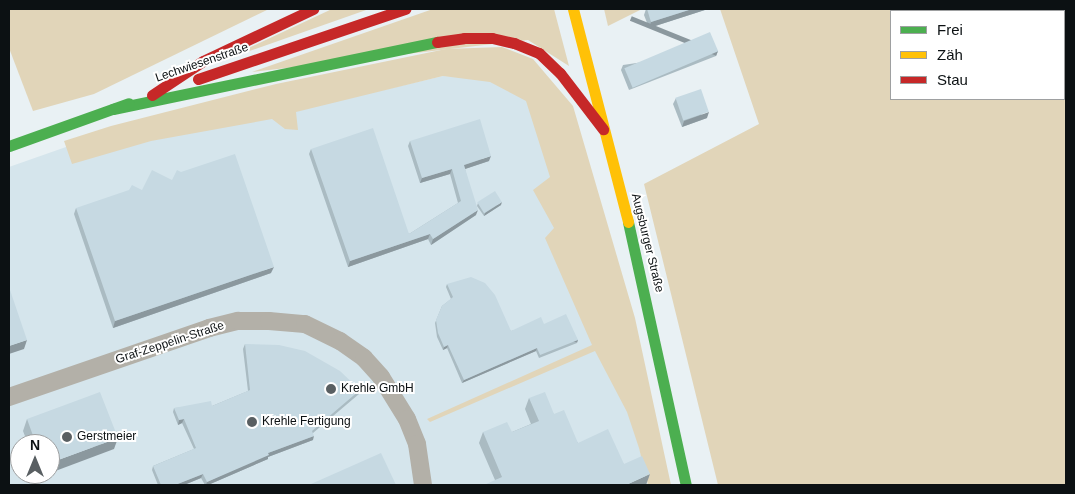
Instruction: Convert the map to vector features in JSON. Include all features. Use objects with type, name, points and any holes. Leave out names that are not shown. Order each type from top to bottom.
[{"type":"main road","points":[[152,94],[203,60],[313,9]]},
{"type":"main road","name":"Lechwiesenstraße","points":[[9,146],[152,94],[405,9]]},
{"type":"main road","name":"Augsburger Straße","points":[[573,9],[632,237],[686,485]]},
{"type":"main road","points":[[113,109],[415,46],[464,38],[492,38],[514,43],[539,53],[560,73],[603,128]]},
{"type":"street","name":"Graf-Zeppelin-Straße","points":[[9,397],[210,328],[238,321],[269,320],[305,324],[340,340],[364,358],[381,377],[407,418],[417,444],[423,485]]},
{"type":"shaded area","points":[[9,9],[269,9],[94,94],[33,111],[9,48]]},
{"type":"shaded area","points":[[332,9],[369,9],[238,55],[238,53]]},
{"type":"shaded area","points":[[433,9],[554,9],[569,66],[528,40],[252,72]]},
{"type":"shaded area","points":[[604,9],[642,9],[608,26]]},
{"type":"shaded area","points":[[720,9],[1066,9],[1066,485],[718,485],[644,184],[759,124]]},
{"type":"shaded area","points":[[502,47],[533,59],[573,106],[635,318],[671,485],[648,485],[639,448],[627,412],[595,351],[430,422],[427,419],[592,345],[545,238],[554,228],[533,190],[550,177],[526,101],[490,82],[443,76],[296,112],[298,130],[285,129],[272,119],[151,141],[72,164],[64,141],[111,126],[276,84],[446,49]]},
{"type":"shaded area","points":[[443,76],[482,78],[528,94],[614,339],[648,485],[9,485],[9,167],[66,147],[375,92]]},
{"type":"building","points":[[647,9],[692,9],[651,22]]},
{"type":"building","points":[[710,32],[718,51],[633,88],[624,68]]},
{"type":"building","points":[[701,89],[709,112],[683,120],[675,98]]},
{"type":"building","points":[[480,119],[491,156],[464,165],[478,210],[433,239],[430,234],[350,261],[311,149],[373,128],[409,234],[461,201],[452,169],[422,178],[410,141]]},
{"type":"building","points":[[235,154],[274,267],[115,321],[76,208],[129,190],[132,185],[142,190],[152,170],[172,180],[177,170],[181,172]]},
{"type":"building","points":[[495,191],[502,202],[484,213],[477,202]]},
{"type":"building","points":[[471,277],[485,283],[495,295],[511,331],[541,317],[544,324],[566,314],[578,340],[540,355],[537,348],[464,380],[448,345],[444,347],[438,333],[436,320],[442,306],[453,297],[447,284]]},
{"type":"building","points":[[9,287],[27,340],[9,346]]},
{"type":"building","points":[[245,344],[279,345],[305,351],[340,371],[360,390],[312,431],[314,436],[268,453],[269,455],[207,482],[203,474],[175,485],[161,485],[153,466],[196,448],[184,419],[179,420],[174,408],[211,401],[212,406],[250,390]]},
{"type":"building","name":"Gerstmeier","points":[[100,392],[118,438],[60,459],[60,434],[32,434],[27,419]]},
{"type":"building","points":[[545,392],[554,414],[564,410],[578,443],[608,429],[624,464],[642,456],[650,474],[626,485],[484,485],[502,477],[483,432],[507,422],[512,432],[539,421],[529,398]]},
{"type":"building","points":[[381,453],[396,485],[311,485],[311,484]]},
{"type":"traffic: fast","points":[[113,109],[437,42]]},
{"type":"traffic: fast","points":[[9,146],[129,103]]},
{"type":"traffic: fast","points":[[628,222],[686,485]]},
{"type":"traffic: slow","points":[[573,9],[628,222]]},
{"type":"traffic: jam","points":[[152,95],[203,61],[313,9]]},
{"type":"traffic: jam","points":[[198,79],[405,9]]},
{"type":"traffic: jam","points":[[437,42],[464,38],[492,38],[514,43],[539,53],[560,73],[603,129]]},
{"type":"place","name":"Krehle GmbH","points":[[331,389]]},
{"type":"place","name":"Krehle Fertigung","points":[[252,422]]},
{"type":"place","name":"Gerstmeier","points":[[67,437]]}]
